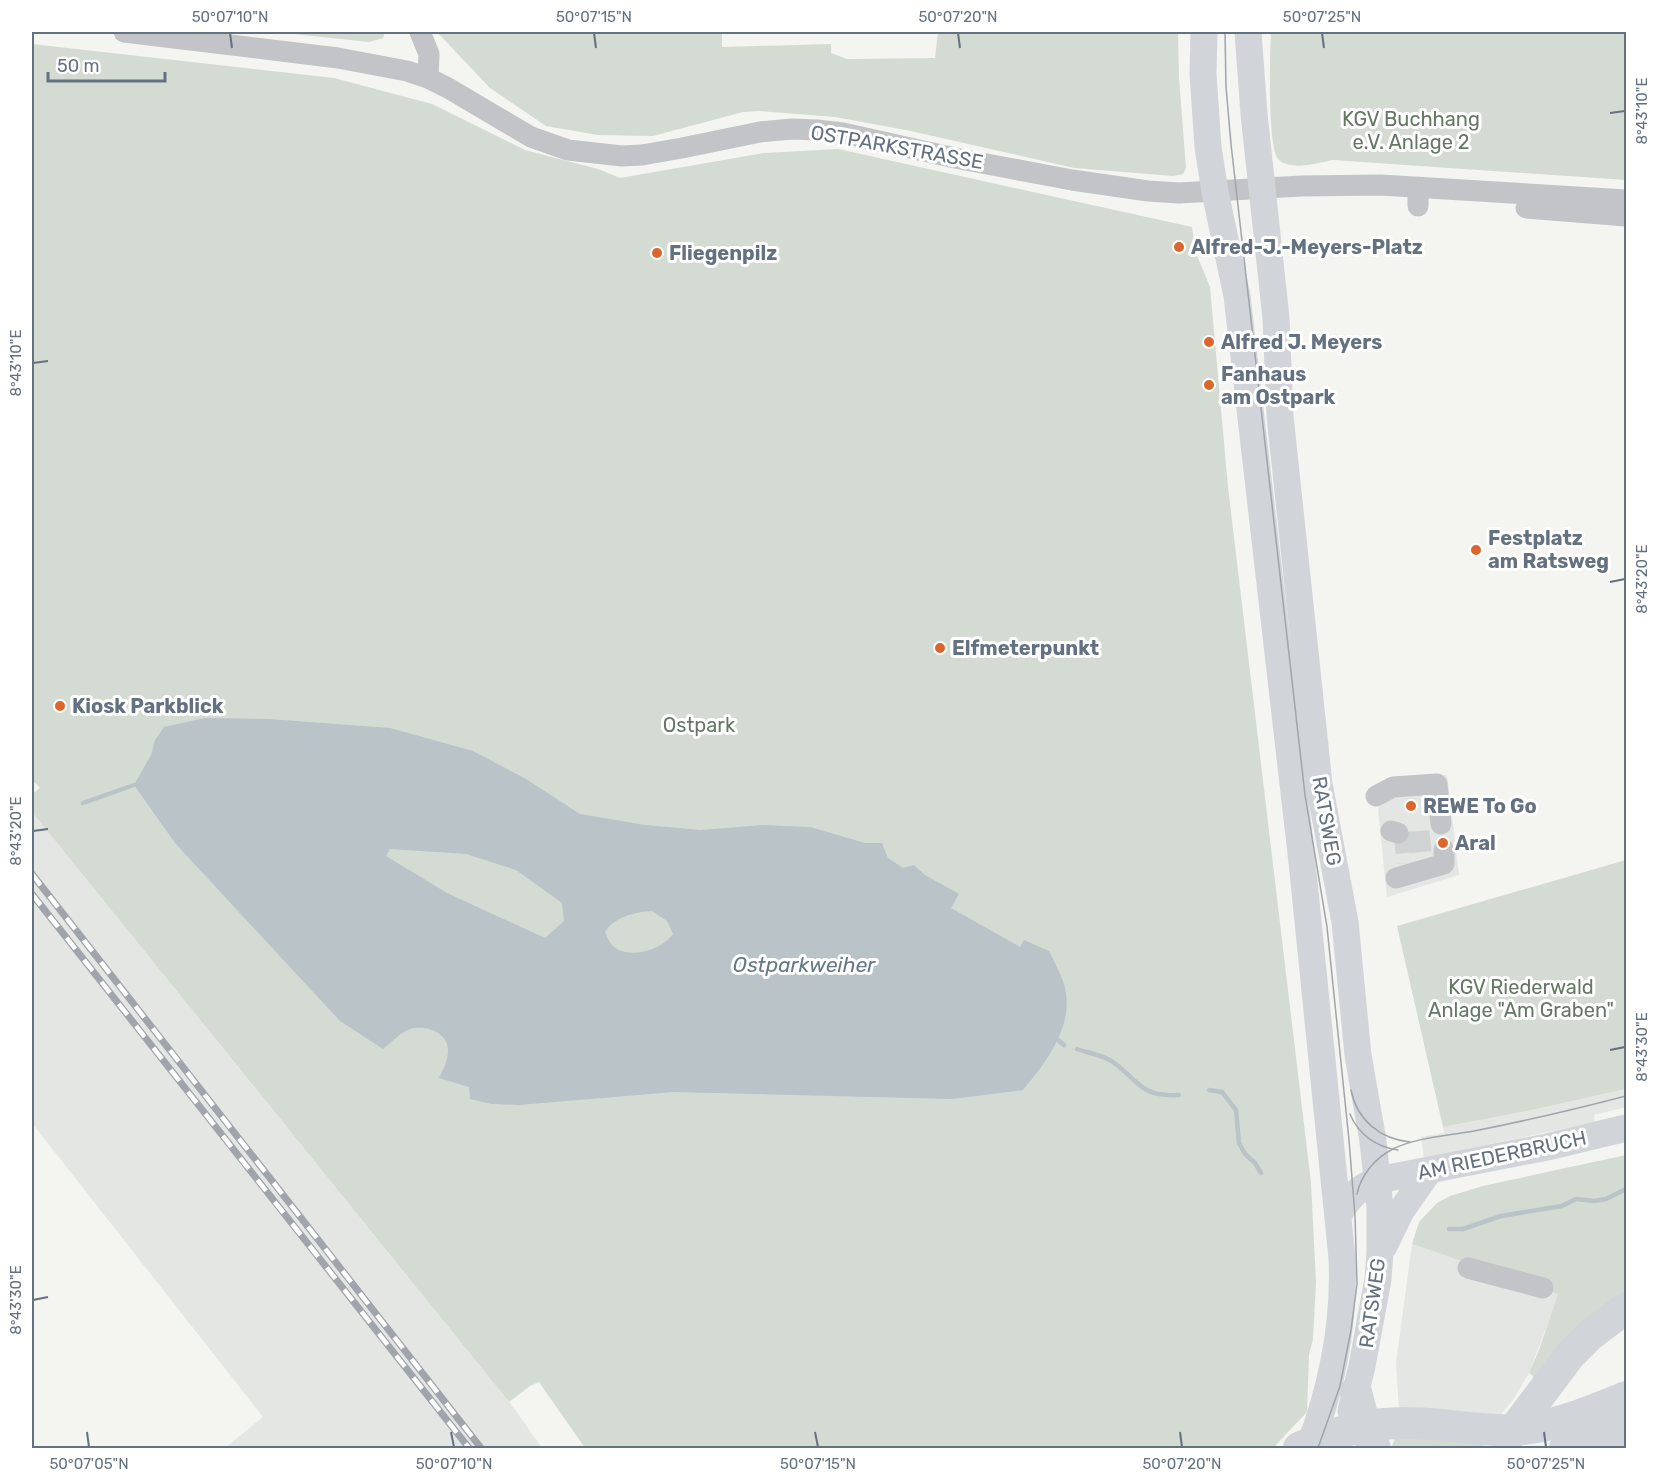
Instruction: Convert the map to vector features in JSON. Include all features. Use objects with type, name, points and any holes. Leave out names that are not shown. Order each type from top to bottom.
[{"type":"highway","points":[[1499,1449],[1570,1355],[1590,1335],[1626,1308]]},
{"type":"highway","points":[[1356,1392],[1366,1431],[1375,1449]]},
{"type":"highway","points":[[1566,1435],[1626,1397]]},
{"type":"highway","points":[[1566,1435],[1626,1402]]},
{"type":"highway","points":[[1299,1449],[1325,1436],[1348,1430],[1399,1423],[1510,1430],[1546,1426],[1566,1435]]},
{"type":"highway","points":[[1608,1449],[1626,1435]]},
{"type":"main road","name":"RATSWEG","points":[[1204,32],[1203,74],[1209,147],[1220,192],[1237,296],[1302,862],[1343,1280],[1341,1328],[1327,1395],[1309,1449]]},
{"type":"main road","name":"RATSWEG","points":[[1248,32],[1257,190],[1269,245],[1276,318],[1282,433],[1319,784],[1341,896],[1358,1054],[1378,1180],[1380,1252],[1370,1329],[1356,1392],[1338,1449]]},
{"type":"main road","name":"AM RIEDERBRUCH","points":[[1338,1217],[1342,1207],[1353,1194],[1378,1180],[1626,1128]]},
{"type":"main road","points":[[1330,1144],[1358,1173],[1378,1180]]},
{"type":"main road","points":[[1380,1252],[1401,1211],[1429,1171]]},
{"type":"street","name":"OSTPARKSTRASSE","points":[[124,32],[381,65],[428,78],[531,137],[568,150],[605,156],[642,155],[760,132],[792,129],[817,130],[1083,182],[1179,193],[1332,185],[1418,196],[1626,200]]},
{"type":"street","points":[[420,32],[429,54],[428,78]]},
{"type":"street","points":[[1209,147],[1213,159],[1226,176],[1257,190]]},
{"type":"street","points":[[1220,192],[1245,203],[1258,216],[1265,229],[1269,245]]},
{"type":"street","points":[[1418,196],[1453,202],[1626,216]]},
{"type":"street","points":[[1376,796],[1393,787],[1437,784],[1424,856]]},
{"type":"street","points":[[1468,1268],[1543,1288]]},
{"type":"shaded area","points":[[1447,775],[1459,875],[1387,897],[1378,810],[1384,782]]},
{"type":"shaded area","points":[[32,812],[516,1411],[542,1448],[225,1448],[263,1417],[32,1123]]},
{"type":"shaded area","points":[[1626,1089],[1626,1107],[1594,1115],[1595,1122],[1424,1158],[1421,1137],[1444,1133],[1443,1127]]},
{"type":"shaded area","points":[[1412,1244],[1559,1294],[1529,1373],[1515,1397],[1497,1419],[1399,1410],[1396,1363]]},
{"type":"green space","points":[[275,32],[385,32],[383,38],[369,42]]},
{"type":"green space","points":[[437,32],[722,32],[722,47],[831,44],[831,53],[847,59],[935,58],[938,32],[1178,32],[1186,168],[1183,174],[1173,176],[1074,168],[911,131],[835,117],[758,111],[743,112],[653,136],[598,135],[546,126],[490,88]]},
{"type":"green space","name":"KGV Buchhang e.V. Anlage 2","points":[[1271,32],[1626,32],[1626,180],[1333,160],[1298,166],[1284,163],[1275,153],[1271,120]]},
{"type":"green space","name":"Ostpark","points":[[32,44],[334,78],[432,104],[525,150],[598,169],[620,178],[764,153],[838,149],[1192,227],[1196,253],[1210,287],[1228,487],[1311,1183],[1316,1282],[1313,1339],[1309,1355],[1307,1412],[1273,1448],[585,1448],[539,1382],[509,1402],[32,812],[32,794],[40,788],[32,780]]},
{"type":"green space","name":"KGV Riederwald Anlage \"Am Graben\"","points":[[1626,860],[1626,1089],[1443,1127],[1397,926]]},
{"type":"green space","points":[[1626,1155],[1626,1296],[1538,1380],[1529,1373],[1558,1294],[1412,1244],[1419,1222],[1437,1203],[1450,1196],[1483,1186]]},
{"type":"green space","points":[[1397,1434],[1487,1442],[1481,1448],[1391,1448]]},
{"type":"water","name":"Ostparkweiher","points":[[205,718],[269,719],[390,728],[473,751],[526,779],[580,814],[645,825],[700,830],[763,825],[810,827],[865,843],[882,843],[888,858],[903,868],[914,865],[925,875],[959,894],[951,908],[1020,947],[1024,940],[1049,951],[1063,981],[1066,996],[1063,1026],[1058,1040],[1042,1066],[1023,1090],[952,1099],[674,1092],[519,1105],[492,1104],[470,1099],[469,1087],[439,1078],[448,1051],[445,1039],[441,1035],[429,1029],[410,1029],[383,1049],[340,1021],[175,843],[134,785],[151,755],[155,740],[164,727]],"holes":[[[390,849],[466,854],[516,870],[562,903],[564,921],[545,938],[447,893],[386,856]],[[652,911],[667,921],[673,934],[668,940],[653,949],[635,953],[619,950],[611,944],[605,932],[609,927],[619,919],[632,914]]]},
{"type":"waterway","points":[[83,803],[134,785]]},
{"type":"waterway","points":[[1057,1039],[1064,1045]]},
{"type":"waterway","points":[[1077,1049],[1109,1060],[1148,1091],[1156,1094],[1179,1095]]},
{"type":"waterway","points":[[1209,1090],[1222,1092],[1236,1110],[1239,1143],[1261,1173]]},
{"type":"waterway","points":[[1449,1229],[1463,1229],[1501,1216],[1562,1206],[1576,1199],[1594,1201],[1606,1199],[1626,1189]]},
{"type":"tunnel","points":[[1419,831],[1422,862]]},
{"type":"tunnel","points":[[1404,832],[1407,863]]},
{"type":"tram line","points":[[1225,32],[1226,87],[1231,144],[1305,795],[1327,927],[1355,1216],[1357,1284],[1351,1330],[1340,1386],[1318,1448]]},
{"type":"tram line","points":[[1351,1090],[1364,1119],[1389,1137],[1410,1142]]},
{"type":"tram line","points":[[1357,1194],[1365,1174],[1375,1162],[1402,1145],[1422,1139],[1512,1123],[1626,1096]]},
{"type":"tram line","points":[[1350,1114],[1358,1128],[1375,1143],[1398,1150]]},
{"type":"railway","points":[[32,874],[481,1448]]},
{"type":"railway","points":[[32,894],[469,1448]]},
{"type":"place","name":"Alfred-J.-Meyers-Platz","points":[[1179,247]]},
{"type":"place","name":"Fliegenpilz","points":[[657,253]]},
{"type":"place","name":"Alfred J. Meyers","points":[[1209,342]]},
{"type":"place","name":"Fanhaus am Ostpark","points":[[1209,385]]},
{"type":"place","name":"Festplatz am Ratsweg","points":[[1476,550]]},
{"type":"place","name":"Elfmeterpunkt","points":[[940,648]]},
{"type":"place","name":"Kiosk Parkblick","points":[[60,706]]},
{"type":"place","name":"REWE To Go","points":[[1411,806]]},
{"type":"place","name":"Aral","points":[[1443,843]]}]
